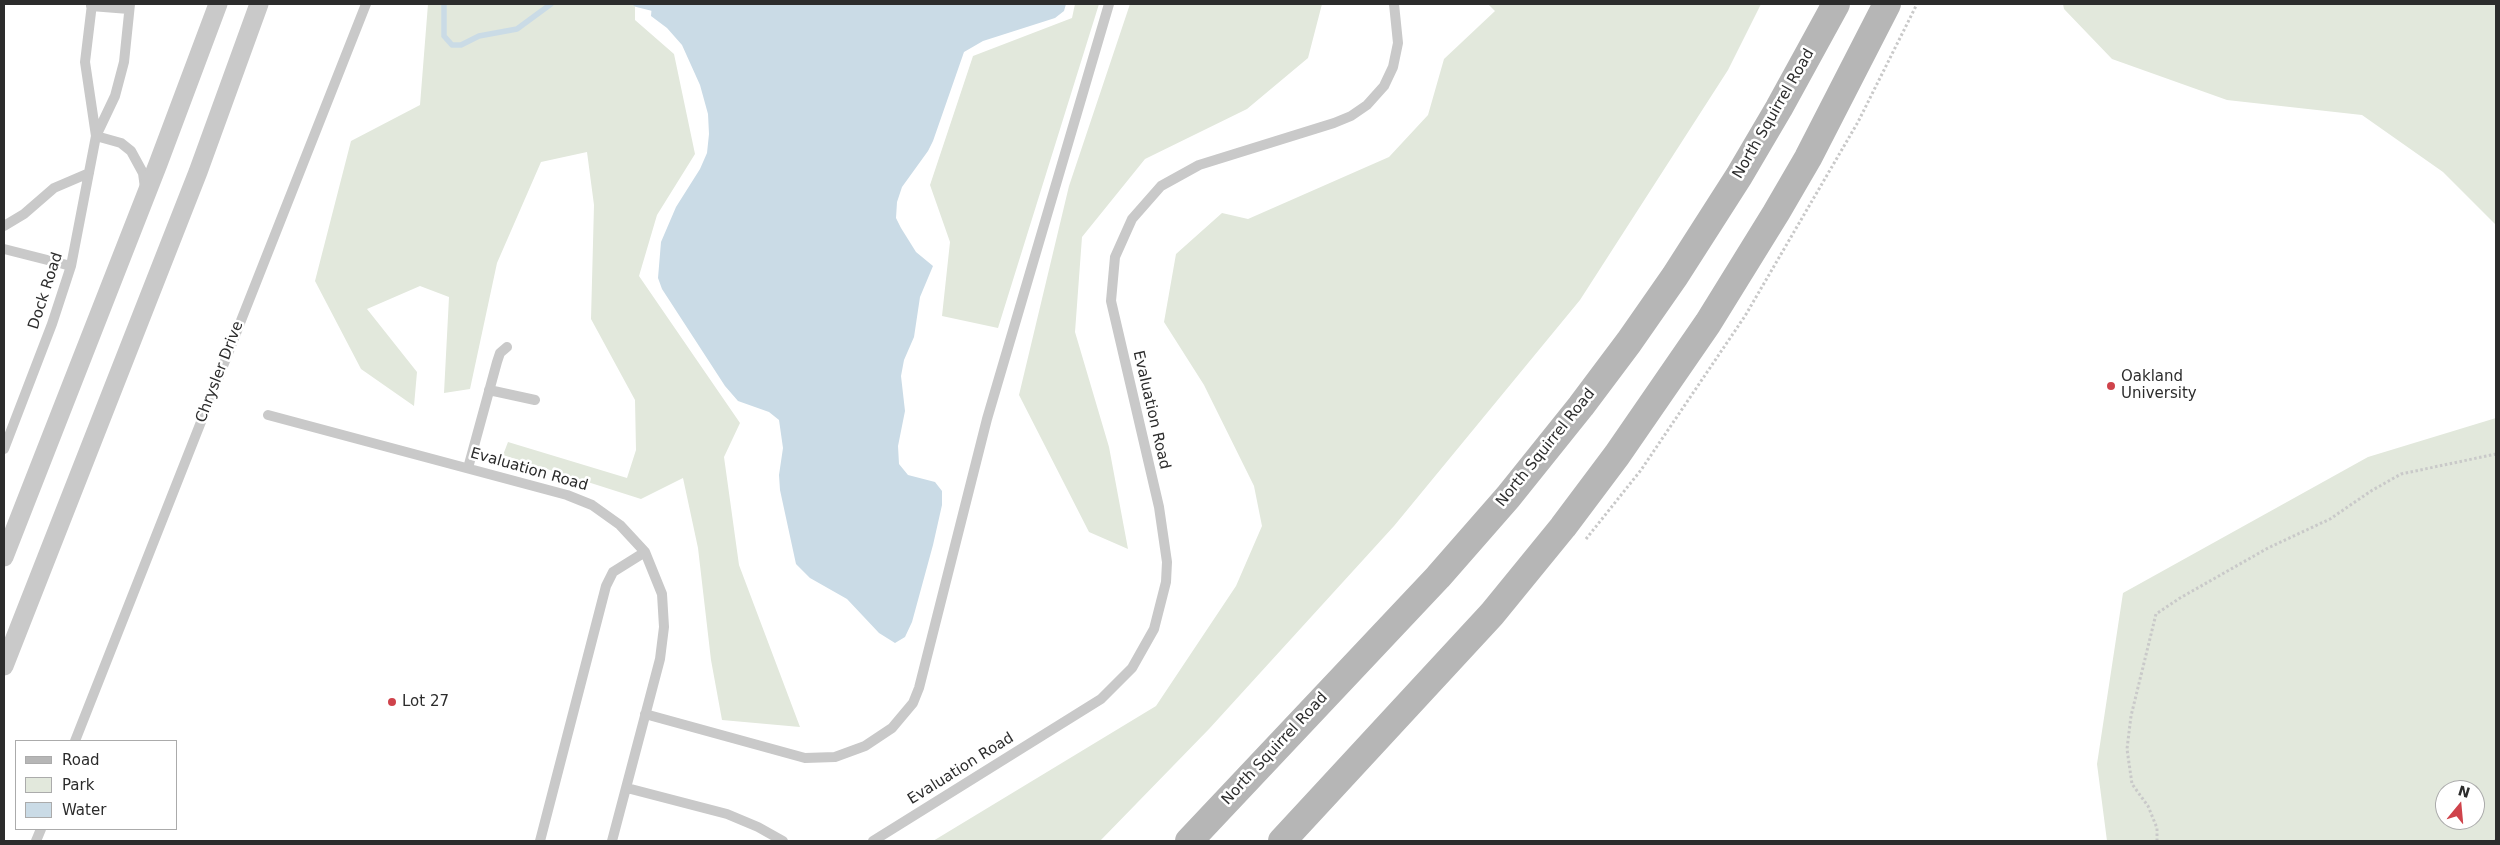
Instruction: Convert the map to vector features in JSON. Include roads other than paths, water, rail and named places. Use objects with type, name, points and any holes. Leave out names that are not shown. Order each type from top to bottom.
[{"type":"main road","name":"North Squirrel Road","points":[[1189,841],[1438,577],[1508,497],[1581,406],[1675,276],[1739,176],[1836,4]]},
{"type":"main road","points":[[1282,841],[1492,614],[1563,527],[1617,455],[1693,346],[1776,213],[1808,158],[1887,4]]},
{"type":"street","points":[[4,557],[145,199],[218,4]]},
{"type":"street","points":[[4,666],[198,172],[259,4]]},
{"type":"lane","name":"Chrysler Drive","points":[[76,740],[366,4]]},
{"type":"lane","points":[[646,714],[805,758],[835,756],[865,746],[892,728],[913,703],[919,688],[987,419],[1109,4]]},
{"type":"lane","name":"Evaluation Road","points":[[873,841],[1102,700],[1135,662],[1154,629],[1166,582],[1167,562],[1160,515],[1111,301],[1115,257],[1132,218],[1162,186],[1199,165],[1334,123],[1351,116],[1367,105],[1384,86],[1393,67],[1398,43],[1394,4]]},
{"type":"lane","points":[[91,5],[130,6]]},
{"type":"lane","name":"Dock Road","points":[[91,5],[85,62],[96,136]]},
{"type":"lane","name":"Dock Road","points":[[4,449],[7,432],[52,324],[71,266],[96,136],[115,96],[124,62],[130,6]]},
{"type":"lane","points":[[96,136],[121,144],[131,151],[143,173],[145,199]]},
{"type":"lane","points":[[4,226],[24,214],[54,188],[89,173]]},
{"type":"lane","points":[[4,249],[71,266]]},
{"type":"lane","points":[[468,468],[498,357],[507,347]]},
{"type":"lane","points":[[489,390],[535,400]]},
{"type":"lane","name":"Evaluation Road","points":[[268,415],[567,495],[592,505],[620,525],[645,552],[662,594],[664,627],[660,659],[612,841]]},
{"type":"lane","points":[[540,841],[606,586],[613,572],[645,552]]},
{"type":"lane","points":[[627,788],[727,814],[758,827],[783,841]]},
{"type":"water","points":[[652,4],[1066,4],[1064,11],[1055,18],[983,41],[964,52],[933,141],[902,187],[897,202],[896,218],[901,228],[916,252],[933,266],[920,297],[914,337],[904,360],[901,376],[905,411],[898,446],[899,464],[908,475],[935,482],[942,491],[942,505],[912,622],[905,637],[895,643],[879,633],[847,599],[810,578],[796,564],[780,490],[779,475],[783,448],[779,420],[769,412],[738,401],[725,386],[662,289],[658,278],[661,242],[676,207],[700,169],[707,153],[709,134],[708,114],[700,85],[682,45],[667,28],[651,16]]},
{"type":"waterway","points":[[444,4],[444,36],[452,45],[461,45],[479,36],[517,29],[551,4]]},
{"type":"waterway","points":[[636,4],[652,8]]},
{"type":"place","name":"Oakland University","points":[[2111,386]]},
{"type":"place","name":"Lot 27","points":[[392,702]]}]
